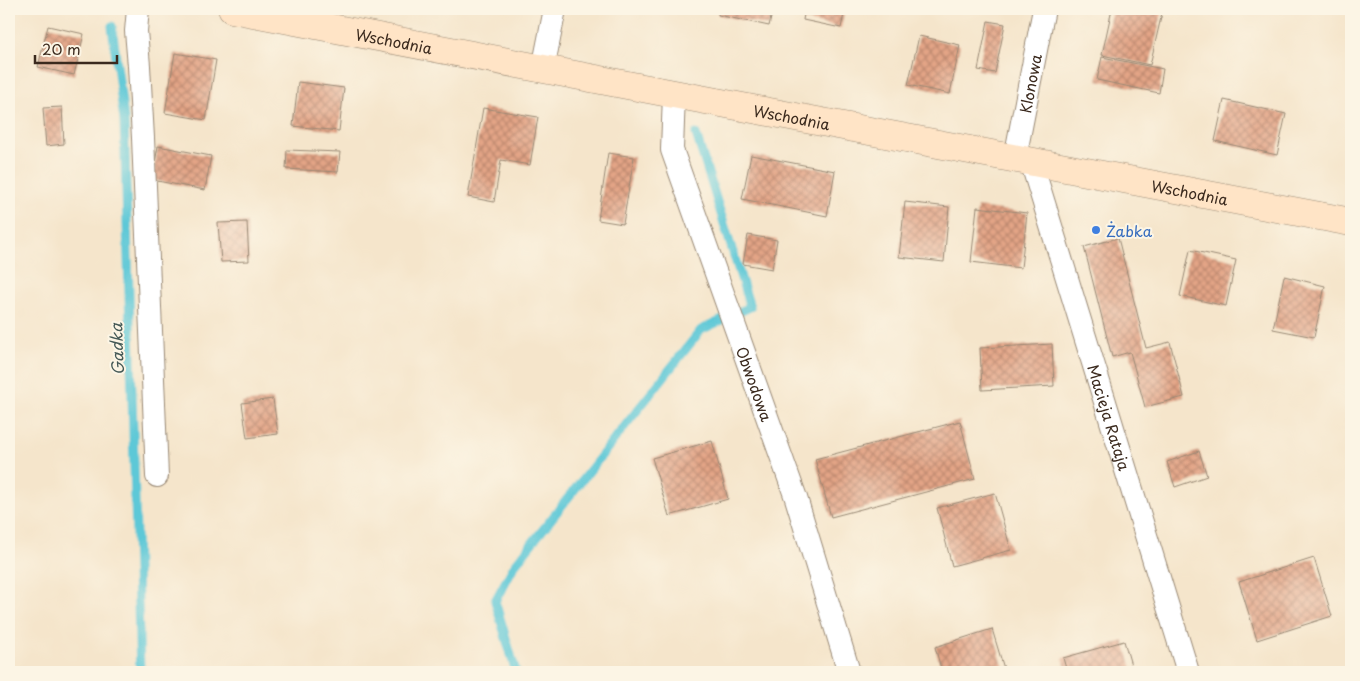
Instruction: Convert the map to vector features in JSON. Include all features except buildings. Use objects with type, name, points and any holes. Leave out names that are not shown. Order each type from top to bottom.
[{"type":"street","points":[[138,9],[136,32],[140,66],[144,148],[156,476]]},
{"type":"street","name":"Wschodnia","points":[[232,9],[1351,222]]},
{"type":"street","points":[[543,69],[555,9]]},
{"type":"street","name":"Klonowa","points":[[1023,160],[1044,9]]},
{"type":"street","name":"Obwodowa","points":[[674,94],[672,150],[796,498],[849,672]]},
{"type":"street","name":"Macieja Rataja","points":[[1023,160],[1188,672]]},
{"type":"waterway","name":"Gadka","points":[[112,26],[124,120],[140,672]]},
{"type":"waterway","points":[[516,672],[495,601],[514,566],[701,330],[750,307],[696,134]]},
{"type":"place","name":"Żabka","points":[[1096,230]]}]
